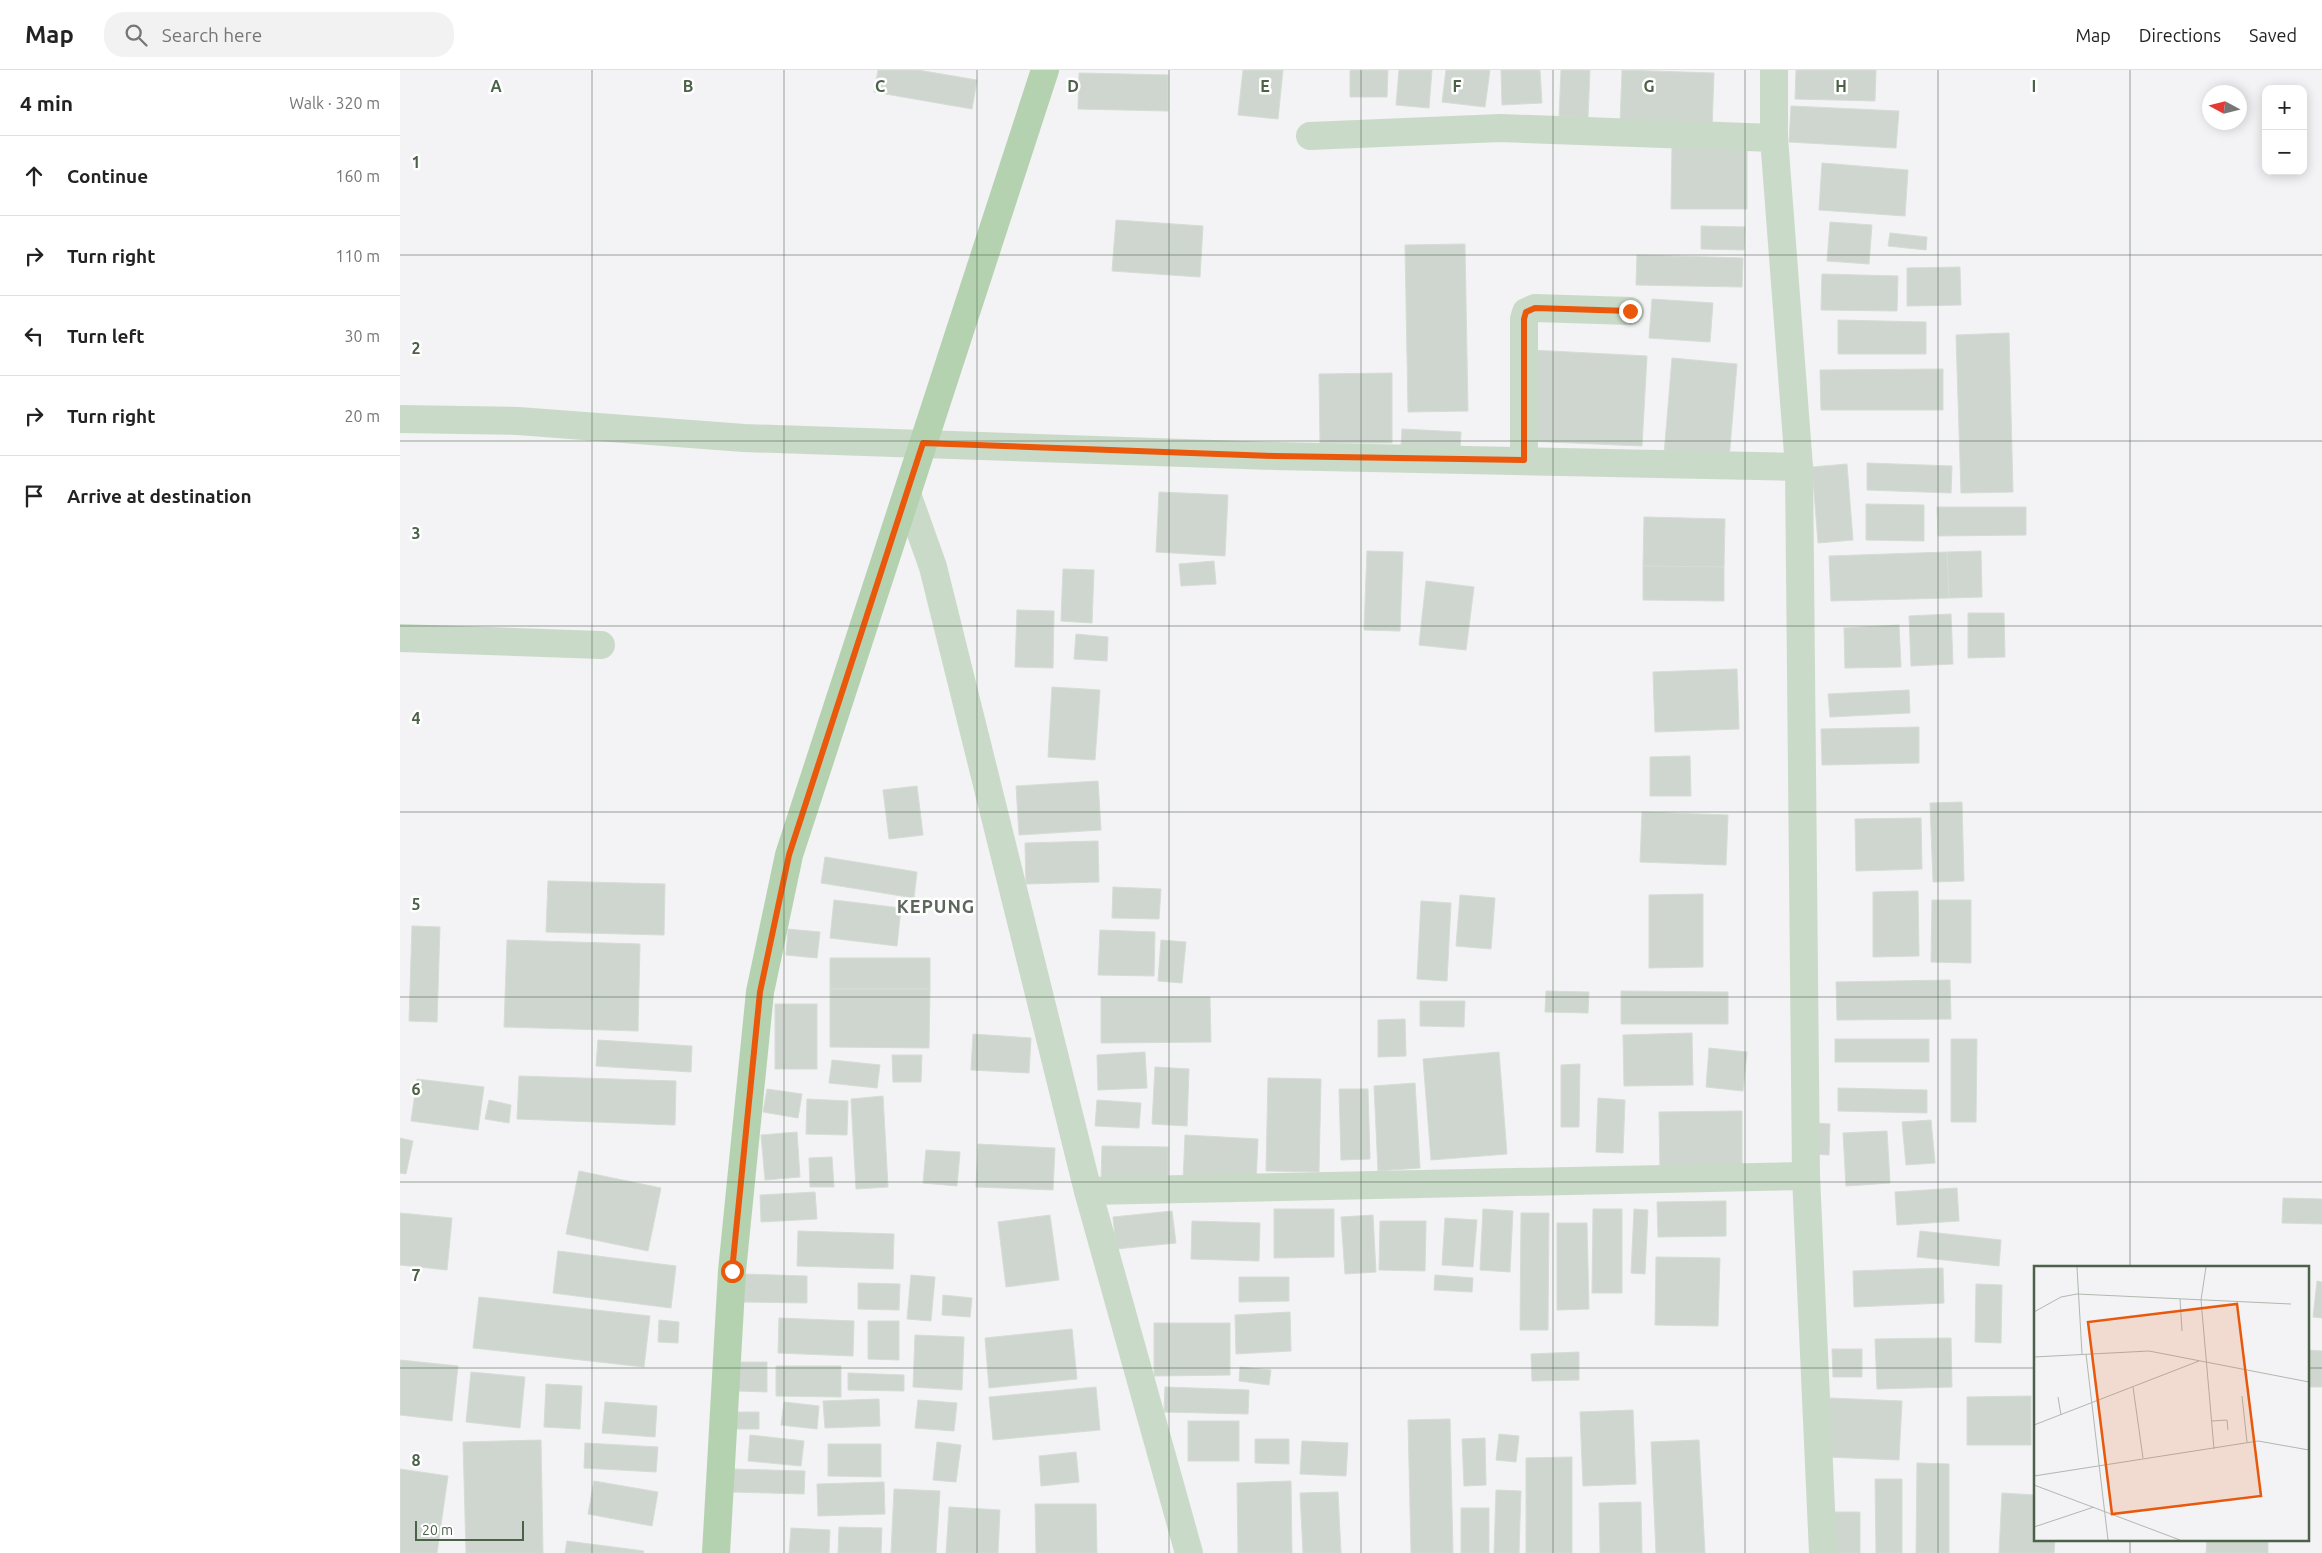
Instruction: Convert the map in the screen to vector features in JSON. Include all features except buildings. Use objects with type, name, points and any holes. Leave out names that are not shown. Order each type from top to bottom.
[{"type":"main road","points":[[716,1553],[732,1271],[760,992],[789,855],[1045,70]]},
{"type":"street","points":[[1774,70],[1774,138],[1799,466],[1806,1176],[1824,1553]]},
{"type":"street","points":[[1310,136],[1500,128],[1774,138]]},
{"type":"street","points":[[1524,460],[1524,319],[1526,312],[1535,308],[1630,311]]},
{"type":"street","points":[[400,419],[518,421],[744,438],[1274,456],[1799,466]]},
{"type":"street","points":[[907,494],[933,568],[1088,1191],[1189,1553]]},
{"type":"street","points":[[400,638],[601,646]]},
{"type":"street","points":[[1088,1191],[1806,1176]]},
{"type":"district","name":"KEPUNG","points":[[936,906]]},
{"type":"route","points":[[732,1271],[760,992],[789,855],[923,443],[1274,456],[1524,460],[1524,319],[1526,312],[1535,308],[1630,311]]}]
